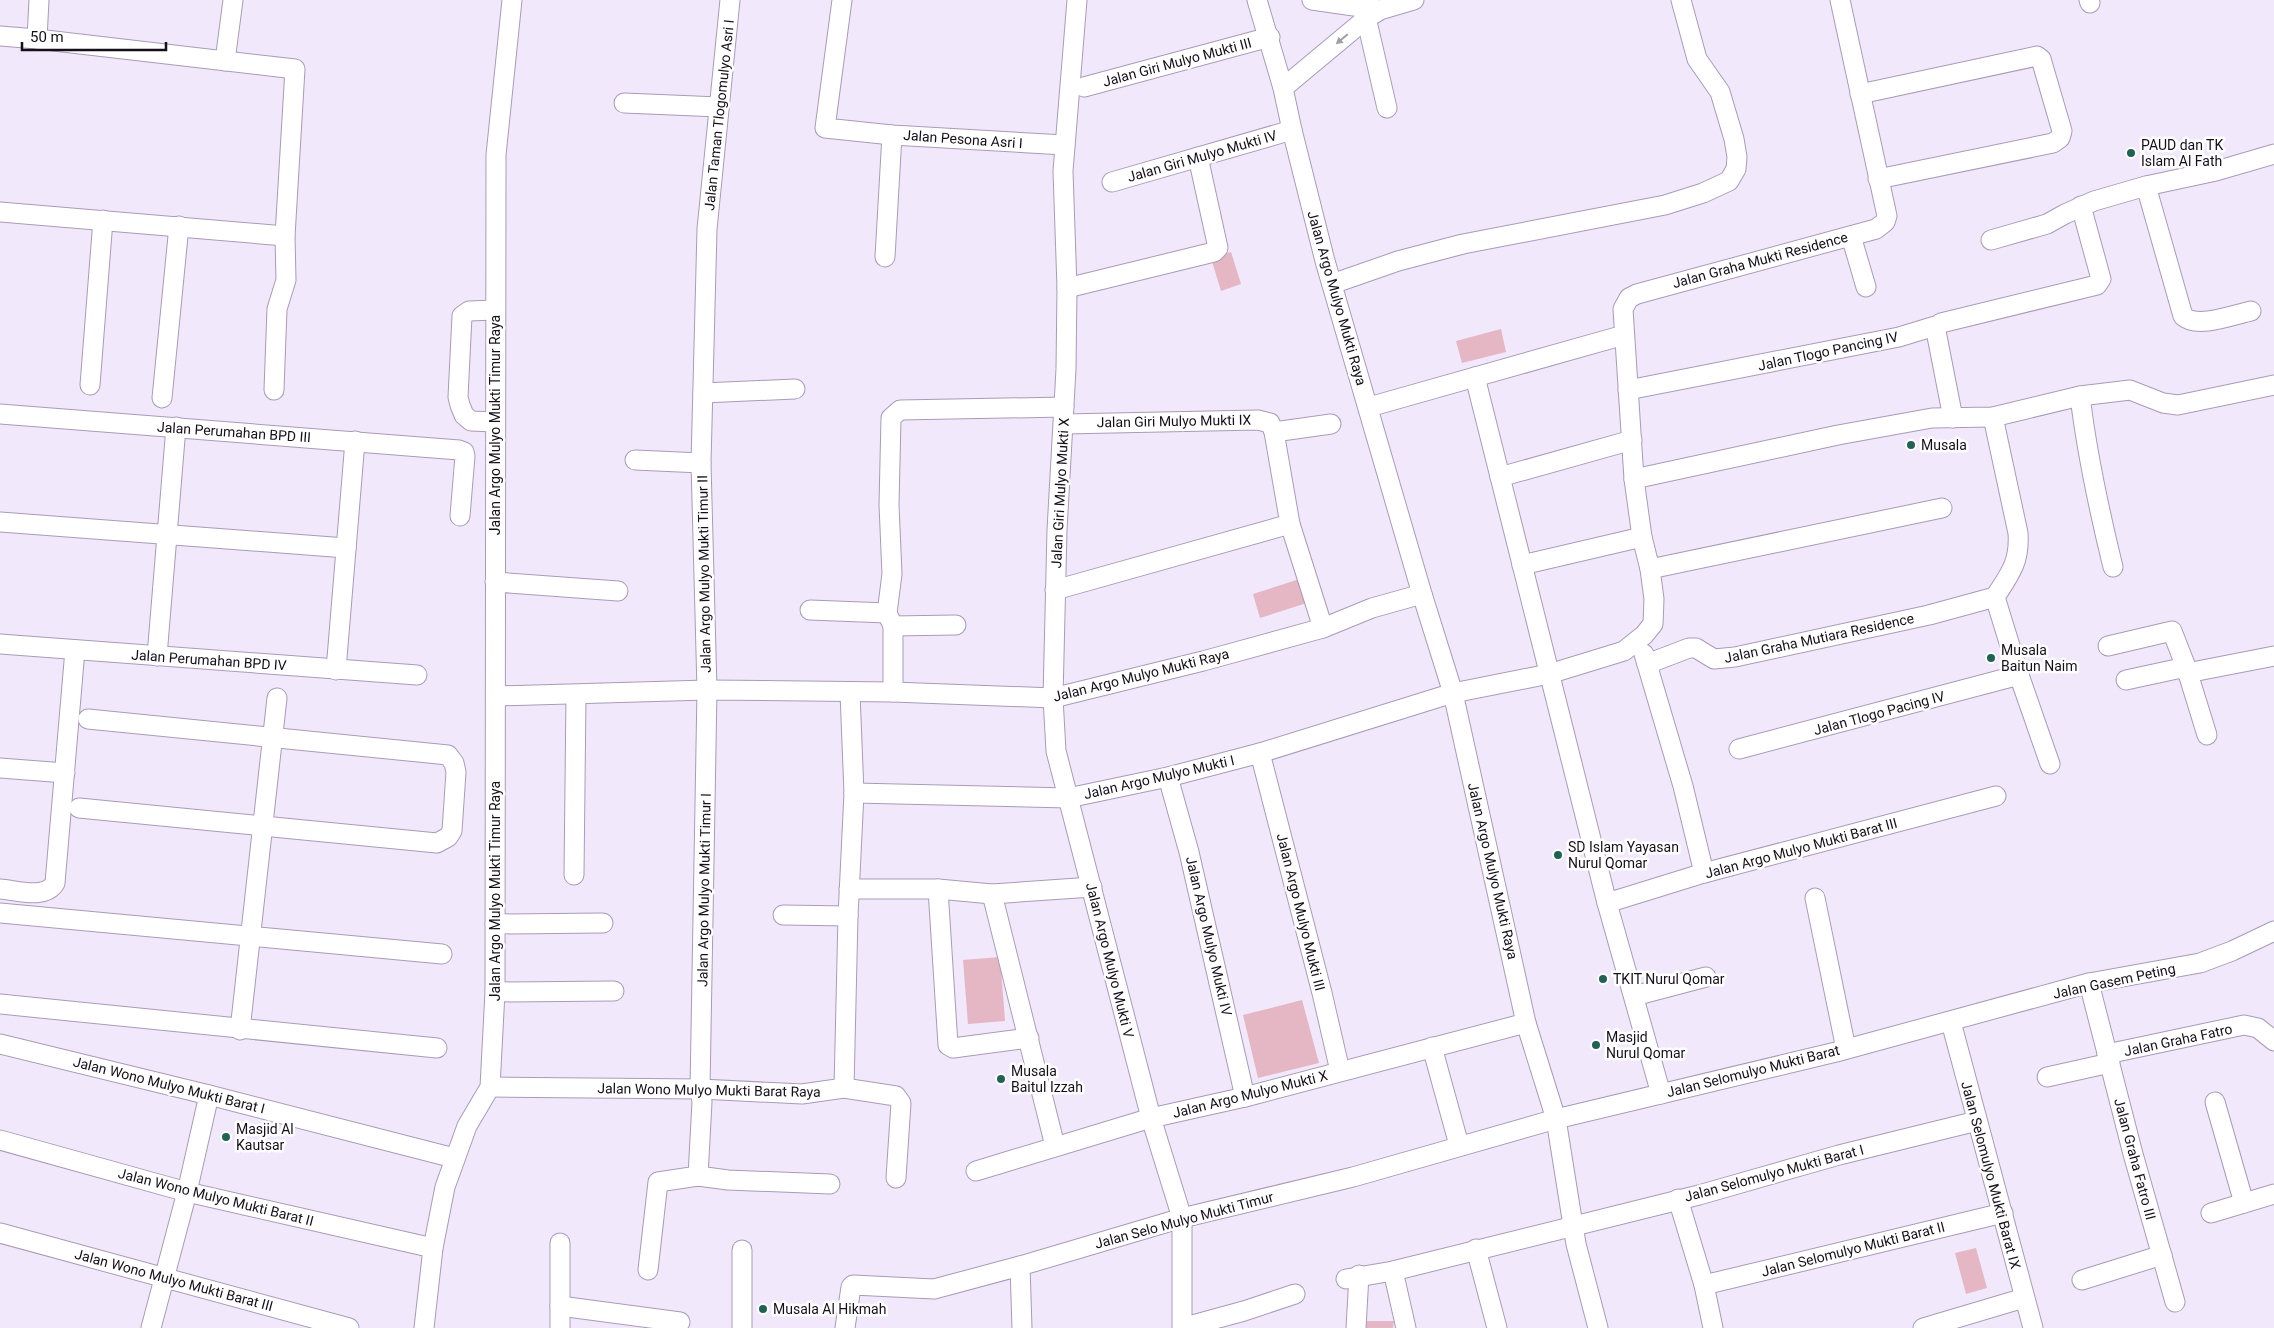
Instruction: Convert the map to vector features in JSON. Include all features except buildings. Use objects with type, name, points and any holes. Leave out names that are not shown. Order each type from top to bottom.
[{"type":"street","points":[[37,39],[39,0]]},
{"type":"street","points":[[225,61],[233,0]]},
{"type":"street","name":"Jalan Argo Mulyo Mukti Timur Raya","points":[[490,1087],[495,992],[496,696],[495,582],[485,310],[496,155],[512,0]]},
{"type":"street","name":"Jalan Taman Tlogomulyo Asri I","points":[[700,463],[707,229],[730,0]]},
{"type":"street","points":[[842,0],[825,128],[892,135]]},
{"type":"street","points":[[1077,0],[1063,171],[1067,288],[1214,252],[1218,248],[1198,157]]},
{"type":"street","name":"Jalan Argo Mulyo Mukti Raya","points":[[1257,0],[1270,37],[1332,284],[1422,594],[1453,692],[1526,1023],[1556,1119],[1572,1225],[1598,1328]]},
{"type":"street","points":[[1312,0],[1368,9],[1414,0]]},
{"type":"street","points":[[1332,284],[1398,261],[1463,244],[1665,205],[1703,193],[1729,182],[1736,169],[1737,157],[1734,139],[1720,92],[1697,59],[1681,0]]},
{"type":"street","name":"Jalan Graha Mukti Residence","points":[[1453,692],[1549,674],[1624,651],[1644,635],[1653,624],[1654,599],[1650,569],[1642,537],[1634,479],[1623,309],[1629,298],[1637,294],[1876,229],[1886,222],[1840,0]]},
{"type":"street","points":[[1283,88],[1368,9]]},
{"type":"street","points":[[1368,9],[1387,108]]},
{"type":"street","points":[[0,36],[296,69],[285,236],[286,280],[277,310],[274,390]]},
{"type":"street","name":"Jalan Giri Mulyo Mukti III","points":[[1084,87],[1270,37]]},
{"type":"street","points":[[1860,94],[2037,56],[2041,59],[2062,131],[2060,138],[2053,143],[1878,179]]},
{"type":"street","points":[[624,103],[720,107]]},
{"type":"street","name":"Jalan Giri Mulyo Mukti IV","points":[[1112,182],[1292,130]]},
{"type":"street","name":"Jalan Pesona Asri I","points":[[885,257],[892,135],[1065,146]]},
{"type":"street","points":[[1991,240],[2047,224],[2081,206],[2146,186],[2216,172],[2274,154]]},
{"type":"street","points":[[2146,186],[2183,316],[2188,321],[2199,323],[2251,311]]},
{"type":"street","points":[[1941,323],[2097,285],[2100,279],[2081,206]]},
{"type":"street","points":[[0,212],[285,236]]},
{"type":"street","points":[[90,385],[103,220]]},
{"type":"street","points":[[162,398],[180,226]]},
{"type":"street","points":[[1851,236],[1866,287]]},
{"type":"street","name":"Jalan Giri Mulyo Mukti X","points":[[1053,698],[1056,530],[1064,415],[1067,288]]},
{"type":"street","points":[[485,310],[465,313],[460,320],[458,397],[464,414],[471,421],[488,422]]},
{"type":"street","name":"Jalan Tlogo Pancing IV","points":[[1628,390],[1853,346],[1935,326],[1953,418]]},
{"type":"street","points":[[1369,407],[1624,335]]},
{"type":"street","points":[[1475,377],[1607,903],[1662,1094]]},
{"type":"street","points":[[1634,479],[1838,435],[1932,418],[1993,416],[2080,396],[2130,390],[2163,403],[2178,405],[2274,385]]},
{"type":"street","points":[[703,393],[795,389]]},
{"type":"street","points":[[2080,396],[2085,441],[2095,496],[2114,567]]},
{"type":"street","points":[[893,692],[890,619],[892,574],[889,505],[891,418],[900,410],[1064,415]]},
{"type":"street","name":"Jalan Perumahan BPD III","points":[[0,414],[460,450],[464,452],[465,456],[460,516]]},
{"type":"street","name":"Jalan Giri Mulyo Mukti IX","points":[[1064,415],[1258,420],[1270,423],[1274,432]]},
{"type":"street","points":[[1993,416],[2018,533],[2019,551],[2014,567],[1995,597],[2019,675],[2050,764]]},
{"type":"street","points":[[1323,628],[1290,524],[1274,432],[1331,424]]},
{"type":"street","points":[[157,656],[176,427]]},
{"type":"street","points":[[1500,477],[1632,440]]},
{"type":"street","points":[[336,670],[355,441]]},
{"type":"street","name":"Jalan Argo Mulyo Mukti Timur II","points":[[635,460],[700,463],[706,690]]},
{"type":"street","points":[[1650,569],[1942,508]]},
{"type":"street","points":[[0,522],[346,548]]},
{"type":"street","points":[[1055,590],[1290,524]]},
{"type":"street","points":[[1522,565],[1642,537]]},
{"type":"street","points":[[495,582],[618,591]]},
{"type":"street","name":"Jalan Argo Mulyo Mukti Raya","points":[[850,693],[893,692],[1053,698],[1203,661],[1323,628],[1372,608],[1422,594]]},
{"type":"street","name":"Jalan Graha Mutiara Residence","points":[[1704,873],[1683,786],[1646,658],[1689,648],[1696,648],[1714,659],[1753,653],[1929,616],[1995,597]]},
{"type":"street","points":[[810,610],[956,625]]},
{"type":"street","points":[[2108,646],[2170,631],[2173,633],[2207,734]]},
{"type":"street","name":"Jalan Perumahan BPD IV","points":[[0,644],[417,675]]},
{"type":"street","points":[[0,889],[42,893],[51,889],[54,883],[74,650]]},
{"type":"street","points":[[2126,680],[2274,656]]},
{"type":"street","name":"Jalan Tlogo Pacing IV","points":[[1739,749],[2019,675]]},
{"type":"street","points":[[496,696],[706,690],[850,693],[854,793],[848,916],[844,1088]]},
{"type":"street","name":"Jalan Argo Mulyo Mukti Timur I","points":[[700,1088],[706,690]]},
{"type":"street","name":"Jalan Argo Mulyo Mukti I","points":[[854,793],[1068,798],[1168,777],[1260,753],[1453,692]]},
{"type":"street","points":[[574,875],[576,695]]},
{"type":"street","points":[[240,1030],[277,698]]},
{"type":"street","name":"Jalan Argo Mulyo Mukti V","points":[[1053,698],[1056,751],[1151,1118],[1182,1218],[1182,1328]]},
{"type":"street","points":[[79,808],[437,843],[448,837],[452,831],[456,772],[454,763],[448,755],[272,739],[88,719]]},
{"type":"street","name":"Jalan Argo Mulyo Mukti III","points":[[1260,753],[1340,1071]]},
{"type":"street","points":[[0,768],[64,773]]},
{"type":"street","name":"Jalan Argo Mulyo Mukti IV","points":[[1168,777],[1198,891],[1245,1096]]},
{"type":"street","name":"Jalan Argo Mulyo Mukti Barat III","points":[[1607,903],[1704,873],[1996,796]]},
{"type":"street","points":[[849,889],[938,889],[992,894],[1092,887]]},
{"type":"street","points":[[938,889],[948,1045],[953,1048],[1029,1038]]},
{"type":"street","points":[[992,894],[1055,1146]]},
{"type":"street","points":[[1815,898],[1846,1049]]},
{"type":"street","points":[[0,913],[442,954]]},
{"type":"street","points":[[783,915],[848,916]]},
{"type":"street","points":[[495,924],[603,923]]},
{"type":"street","name":"Jalan Gasem Peting","points":[[1950,1022],[2090,983],[2200,963],[2232,951],[2274,931]]},
{"type":"street","points":[[1634,996],[1706,977]]},
{"type":"street","name":"Jalan Graha Fatro III","points":[[2090,983],[2108,1059],[2175,1302]]},
{"type":"street","points":[[495,992],[614,991]]},
{"type":"street","points":[[0,1004],[240,1030],[437,1048]]},
{"type":"street","name":"Jalan Selomulyo Mukti Barat","points":[[1556,1119],[1950,1022]]},
{"type":"street","name":"Jalan Selomulyo Mukti Barat IX","points":[[1950,1022],[2033,1328]]},
{"type":"street","name":"Jalan Argo Mulyo Mukti X","points":[[976,1171],[1151,1118],[1245,1096],[1526,1023]]},
{"type":"street","name":"Jalan Graha Fatro","points":[[2108,1059],[2244,1025],[2258,1028],[2274,1041]]},
{"type":"street","name":"Jalan Wono Mulyo Mukti Barat I","points":[[0,1044],[454,1158]]},
{"type":"street","points":[[1432,1047],[1459,1145]]},
{"type":"street","points":[[2047,1077],[2108,1059]]},
{"type":"street","points":[[424,1328],[432,1248],[445,1187],[467,1126],[490,1087]]},
{"type":"street","name":"Jalan Wono Mulyo Mukti Barat Raya","points":[[490,1087],[700,1088],[802,1094],[844,1088],[896,1096],[901,1104],[896,1178]]},
{"type":"street","points":[[698,1176],[702,1102],[700,1088]]},
{"type":"street","points":[[151,1328],[187,1192],[209,1095]]},
{"type":"street","points":[[2215,1102],[2244,1203]]},
{"type":"street","name":"Jalan Selo Mulyo Mukti Timur","points":[[845,1328],[852,1285],[934,1289],[1020,1266],[1182,1218],[1353,1177],[1459,1145],[1556,1119]]},
{"type":"street","name":"Jalan Selomulyo Mukti Barat I","points":[[1356,1328],[1352,1277],[1393,1271],[1699,1195],[1839,1155],[1977,1121]]},
{"type":"street","name":"Jalan Wono Mulyo Mukti Barat II","points":[[0,1140],[187,1192],[432,1248]]},
{"type":"street","points":[[648,1270],[658,1184],[660,1181],[698,1176],[728,1180],[830,1184]]},
{"type":"street","points":[[2211,1212],[2274,1194]]},
{"type":"street","points":[[1678,1199],[1704,1285],[1713,1328]]},
{"type":"street","name":"Jalan Selomulyo Mukti Barat II","points":[[1704,1285],[2003,1213]]},
{"type":"street","name":"Jalan Wono Mulyo Mukti Barat III","points":[[0,1233],[349,1328]]},
{"type":"street","points":[[560,1243],[560,1328]]},
{"type":"street","points":[[1476,1249],[1497,1328]]},
{"type":"street","points":[[742,1250],[742,1328]]},
{"type":"street","points":[[2082,1280],[2162,1255]]},
{"type":"street","points":[[1020,1266],[1022,1328]]},
{"type":"street","points":[[1393,1271],[1406,1328]]},
{"type":"street","points":[[1182,1328],[1244,1320],[1295,1294]]},
{"type":"street","points":[[1926,1328],[2024,1298]]},
{"type":"street","points":[[560,1306],[680,1322]]},
{"type":"shaded area","points":[[1231,252],[1241,284],[1221,291],[1211,258]]},
{"type":"shaded area","points":[[1501,329],[1506,352],[1462,363],[1456,341]]},
{"type":"shaded area","points":[[1306,577],[1313,601],[1260,618],[1253,594]]},
{"type":"shaded area","points":[[1000,957],[1005,1021],[968,1024],[963,960]]},
{"type":"shaded area","points":[[1302,1000],[1319,1063],[1258,1078],[1243,1015]]},
{"type":"shaded area","points":[[1976,1248],[1987,1288],[1966,1294],[1955,1253]]},
{"type":"shaded area","points":[[1363,1321],[1394,1321],[1393,1328],[1363,1328]]},
{"type":"place","name":"PAUD dan TK Islam Al Fath","points":[[2131,153]]},
{"type":"place","name":"Musala","points":[[1911,445]]},
{"type":"place","name":"Musala Baitun Naim","points":[[1991,658]]},
{"type":"place","name":"SD Islam Yayasan Nurul Qomar","points":[[1558,855]]},
{"type":"place","name":"TKIT Nurul Qomar","points":[[1603,979]]},
{"type":"place","name":"Masjid Nurul Qomar","points":[[1596,1045]]},
{"type":"place","name":"Musala Baitul Izzah","points":[[1001,1079]]},
{"type":"place","name":"Masjid Al Kautsar","points":[[226,1137]]},
{"type":"place","name":"Musala Al Hikmah","points":[[763,1309]]}]
